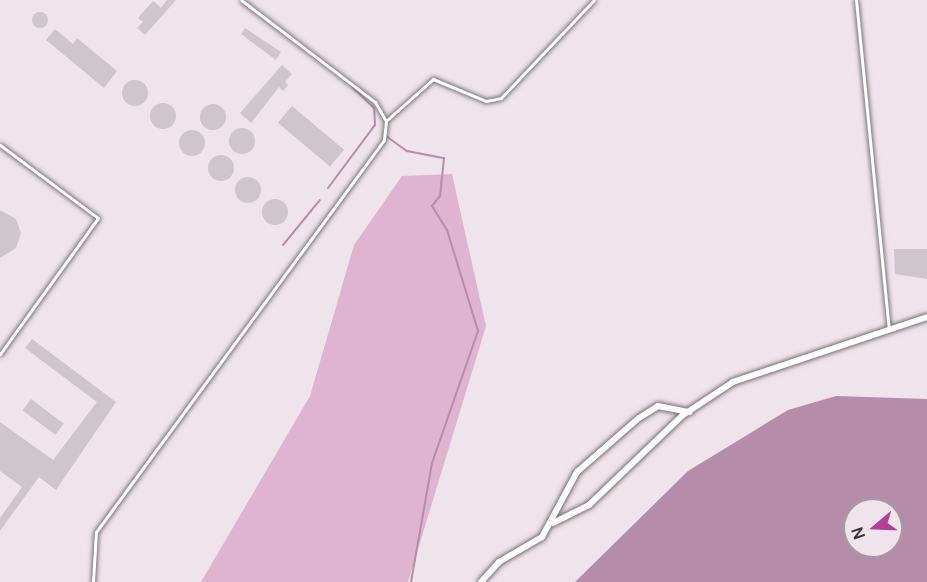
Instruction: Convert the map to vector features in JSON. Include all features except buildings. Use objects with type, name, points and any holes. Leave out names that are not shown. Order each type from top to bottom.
[{"type":"street","points":[[553,523],[589,505],[689,412],[753,373],[927,317]]},
{"type":"street","points":[[481,582],[499,562],[533,546],[553,523],[577,472],[639,418],[658,406],[689,412]]},
{"type":"lane","points":[[241,0],[375,102],[387,121]]},
{"type":"lane","points":[[93,582],[96,532],[384,140],[387,121],[433,79],[486,101],[501,98],[594,0]]},
{"type":"lane","points":[[856,0],[889,328]]},
{"type":"lane","points":[[0,145],[98,218],[0,354]]},
{"type":"shaded area","points":[[452,174],[486,326],[408,582],[201,582],[310,396],[354,245],[402,176]]},
{"type":"shaded area","points":[[836,396],[927,399],[927,582],[575,582],[688,471],[788,410]]},
{"type":"waterway","points":[[328,188],[375,125],[374,108],[353,88]]},
{"type":"waterway","points":[[386,136],[407,151],[444,158],[440,196],[432,206],[447,230],[478,331],[432,463],[411,582]]},
{"type":"waterway","points":[[283,245],[320,200]]}]
